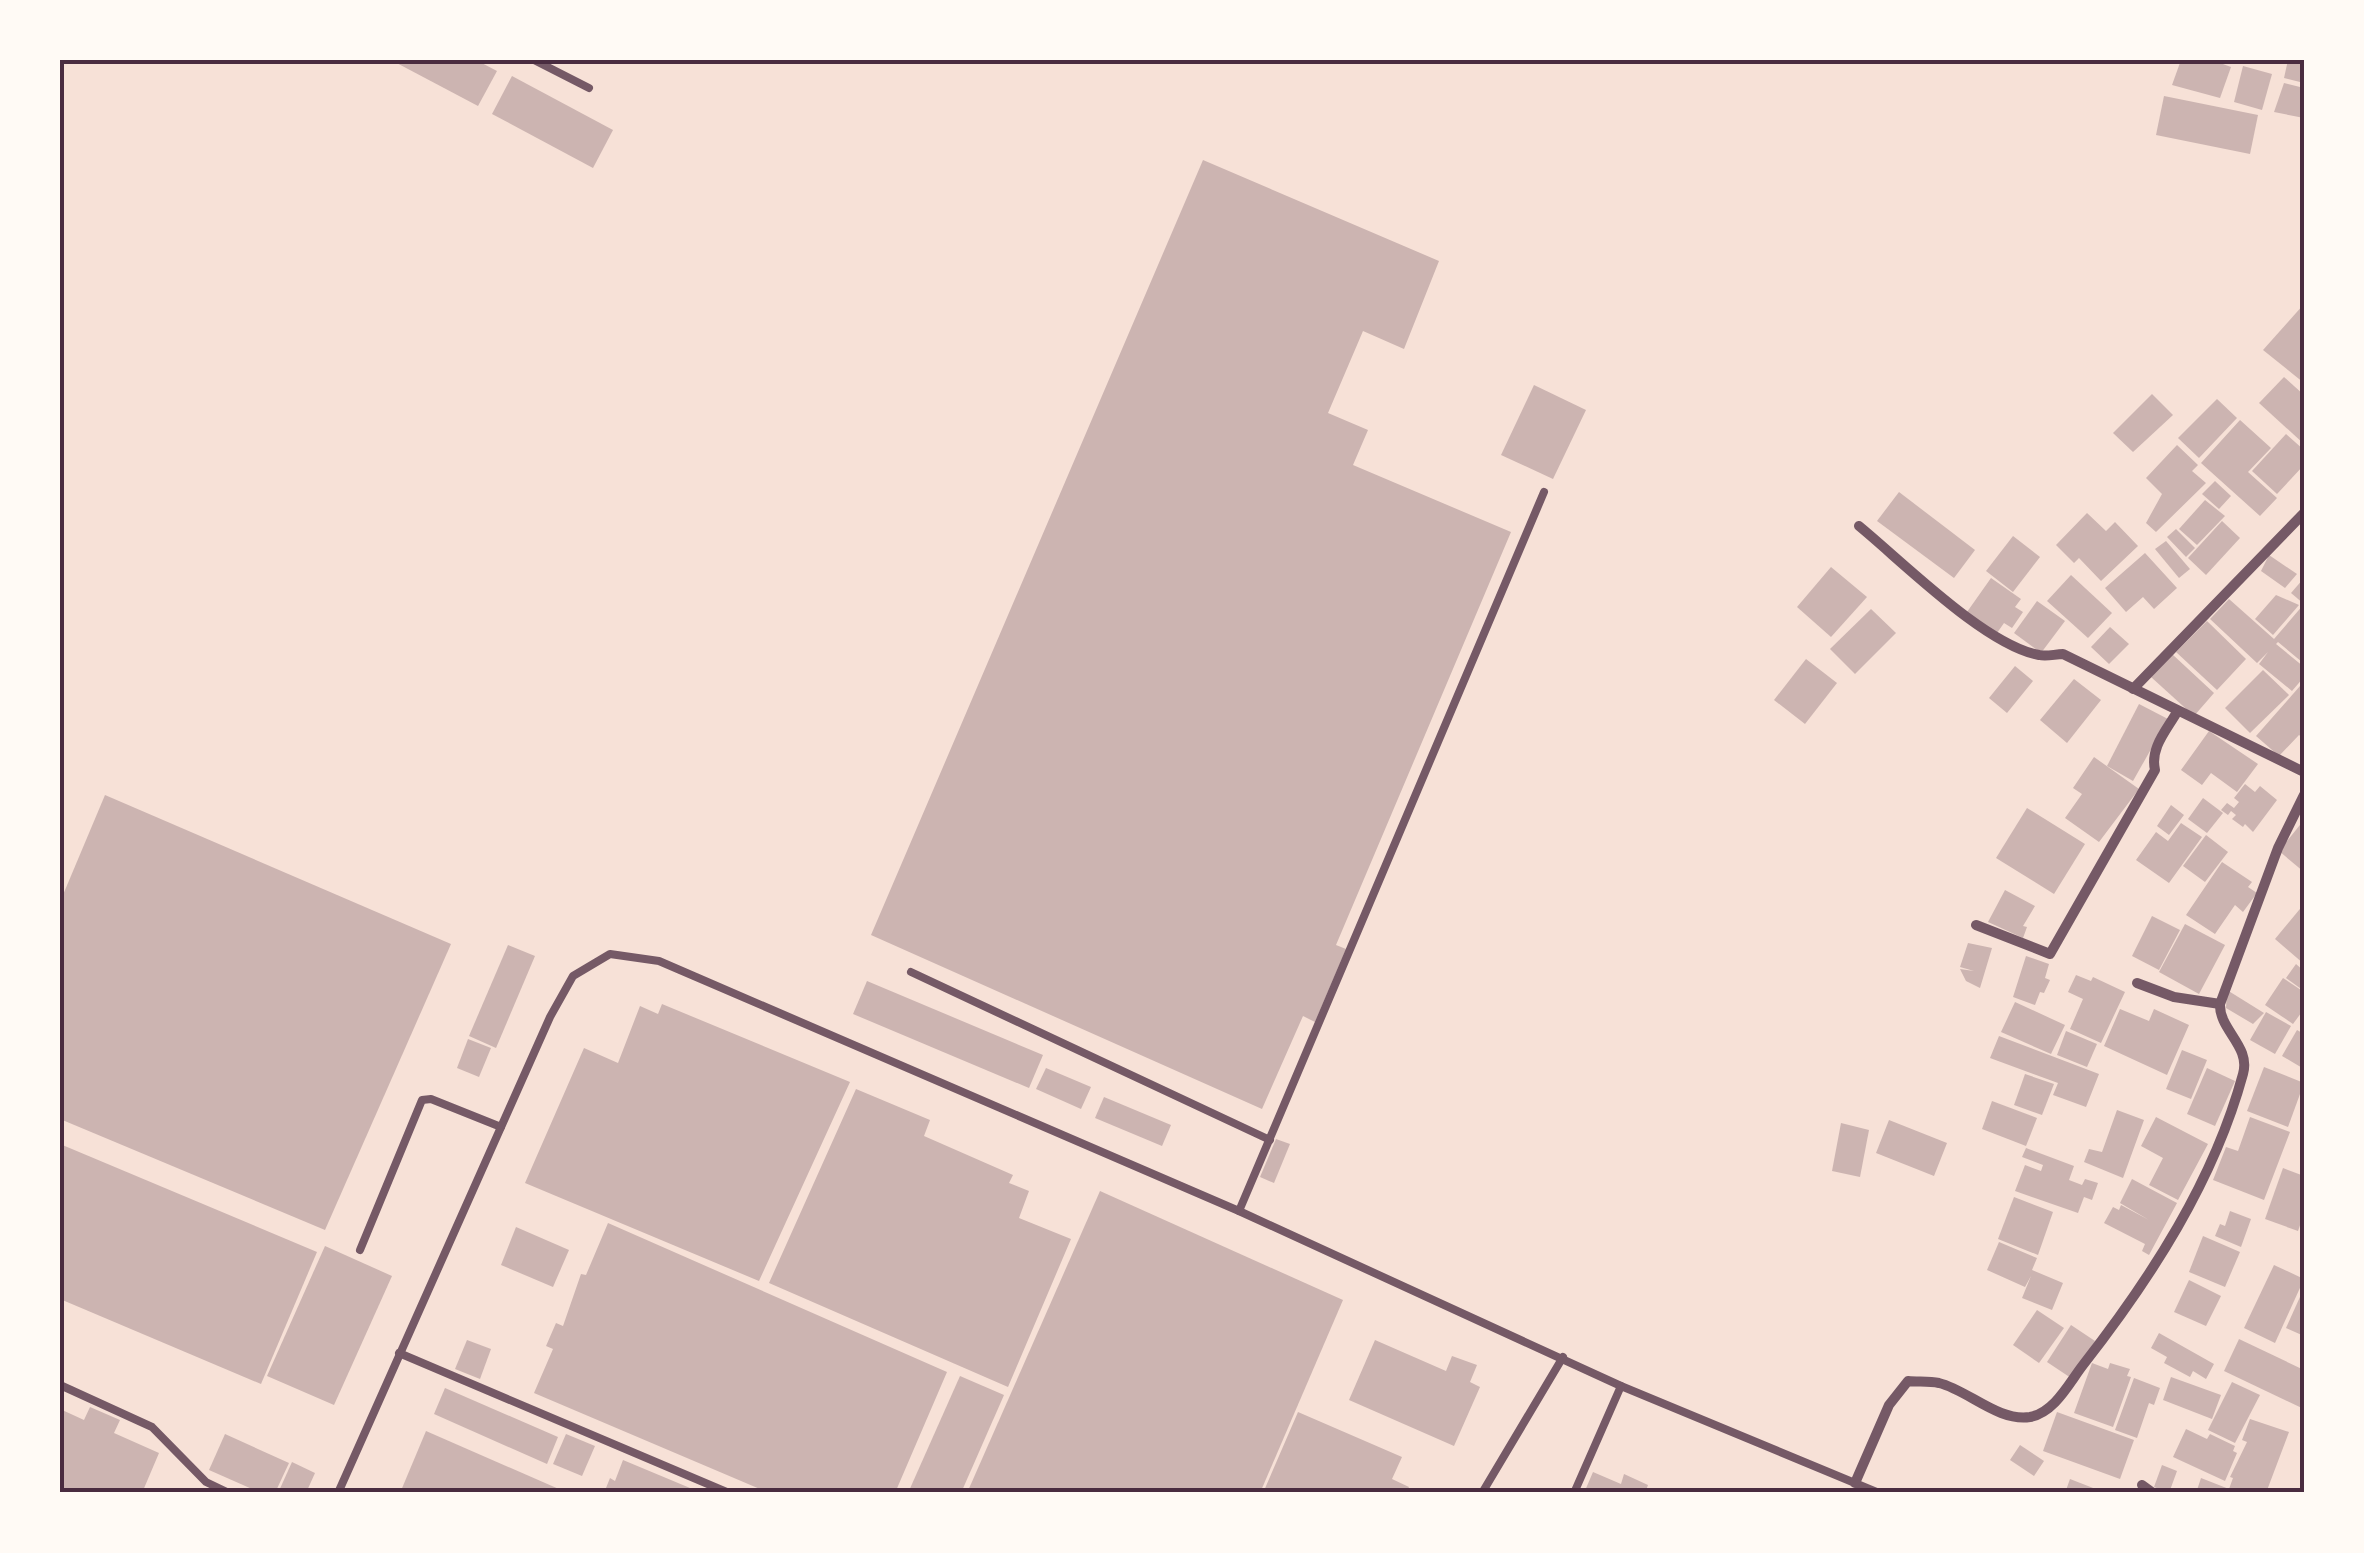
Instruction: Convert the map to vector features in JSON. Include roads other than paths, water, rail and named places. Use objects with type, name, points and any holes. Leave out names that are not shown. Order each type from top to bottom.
[{"type":"street","points":[[2133,689],[2304,513]]},
{"type":"street","points":[[1860,526],[1971,619],[2008,642],[2039,655],[2063,654],[2304,772]]},
{"type":"street","points":[[1976,925],[2050,954],[2155,770],[2154,750],[2177,712]]},
{"type":"street","points":[[1855,1483],[1889,1405],[1908,1382],[1939,1383],[1995,1409],[2027,1418],[2048,1411],[2109,1332],[2172,1239],[2217,1150],[2243,1074],[2241,1051],[2220,1014],[2220,1004],[2278,848],[2304,795]]},
{"type":"street","points":[[2137,983],[2174,997],[2220,1004]]},
{"type":"street","points":[[2142,1485],[2152,1493]]},
{"type":"lane","points":[[534,60],[588,88]]},
{"type":"lane","points":[[1239,1211],[1544,492]]},
{"type":"lane","points":[[338,1493],[550,1017],[573,976],[610,954],[659,961],[1239,1211],[1621,1386],[1880,1493]]},
{"type":"lane","points":[[911,972],[1270,1140]]},
{"type":"lane","points":[[360,1250],[422,1100],[500,1127]]},
{"type":"lane","points":[[399,1353],[729,1493]]},
{"type":"lane","points":[[1482,1493],[1563,1357]]},
{"type":"lane","points":[[60,1385],[152,1426],[206,1482],[228,1493]]},
{"type":"lane","points":[[1574,1493],[1621,1386]]}]
